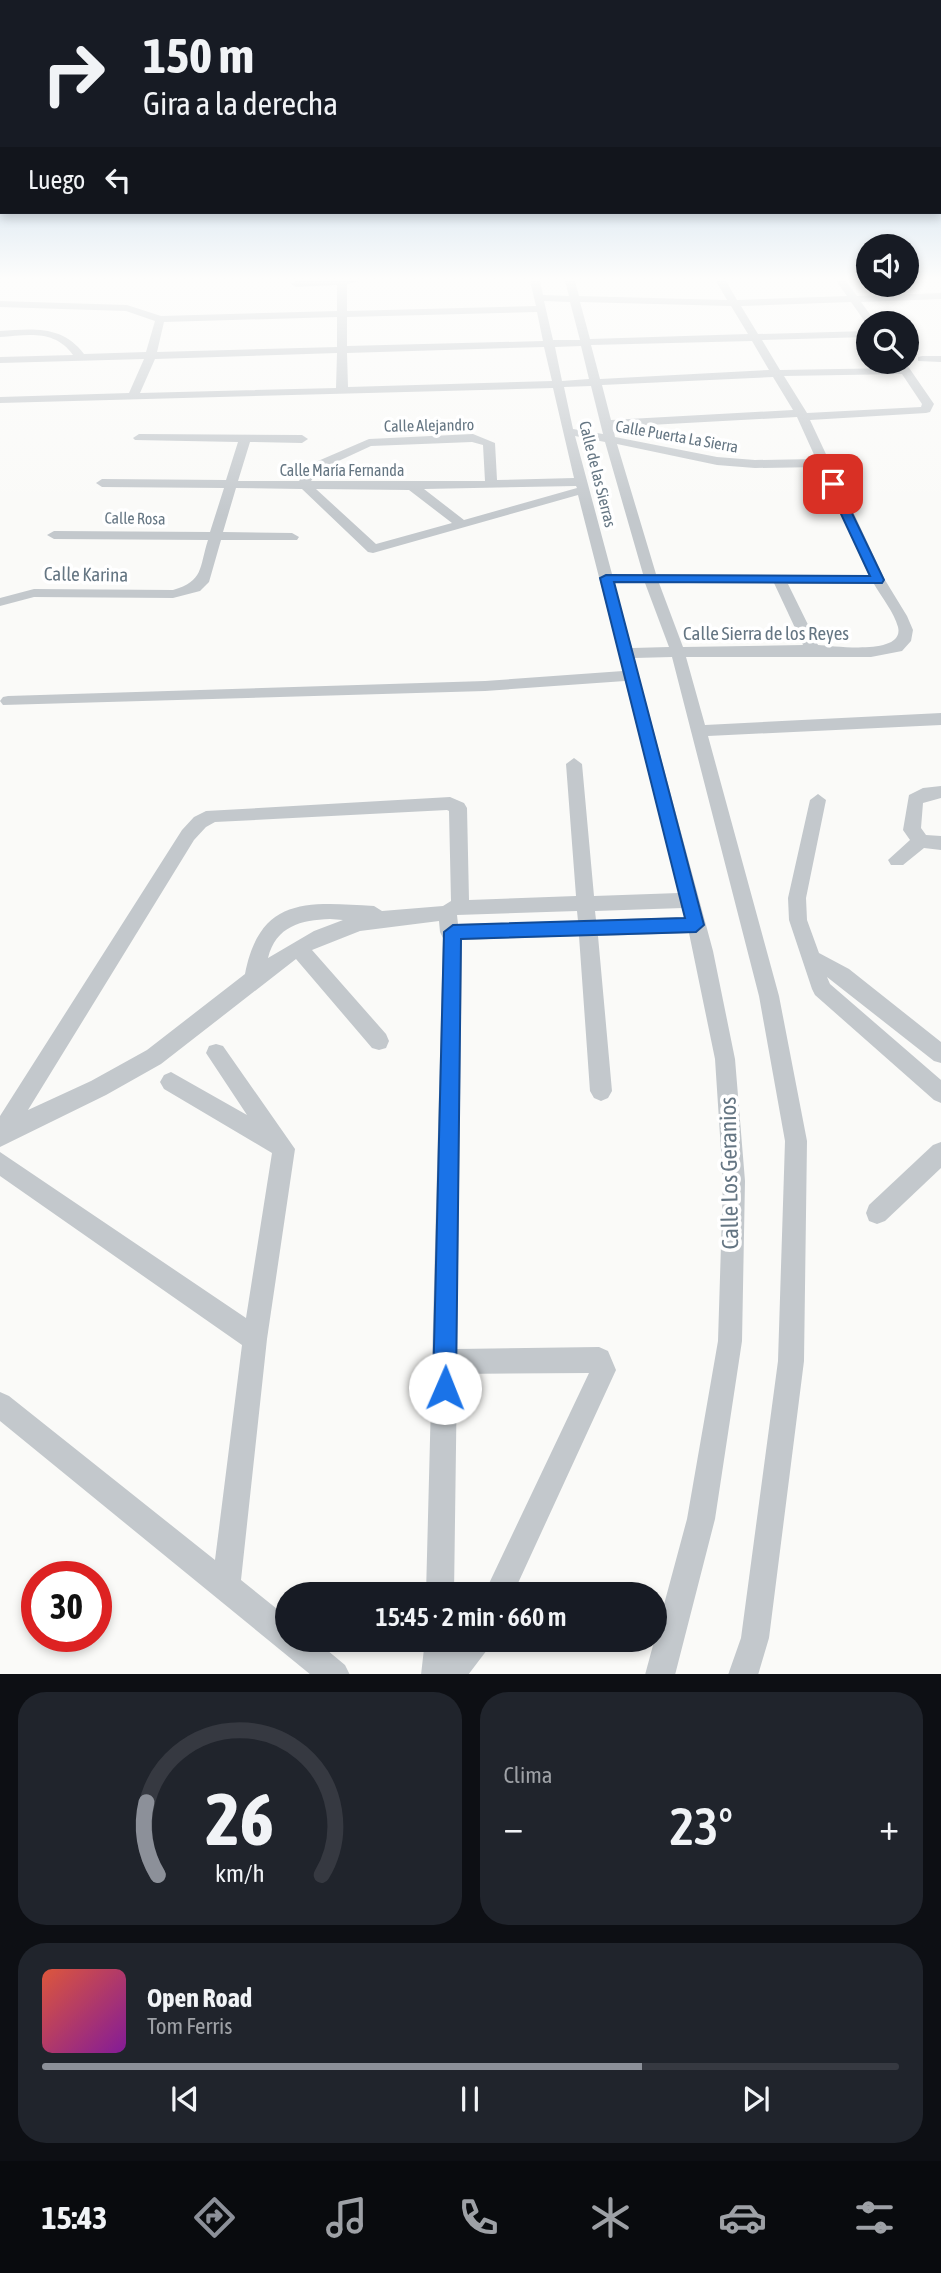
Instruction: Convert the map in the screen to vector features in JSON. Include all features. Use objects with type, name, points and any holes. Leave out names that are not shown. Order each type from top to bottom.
[{"type":"street","points":[[0,360],[36,359]]},
{"type":"street","points":[[133,397],[149,359]]},
{"type":"street","points":[[342,359],[342,390]]},
{"type":"street","name":"Calle de las Sierras","points":[[555,359],[568,431],[628,664]]},
{"type":"street","name":"Calle de las Sierras","points":[[590,359],[610,440],[651,579],[678,653],[769,996],[796,1142],[791,1361],[755,1638],[743,1674]]},
{"type":"street","points":[[606,578],[878,580],[801,415],[770,359]]},
{"type":"street","points":[[0,400],[560,383],[856,369]]},
{"type":"street","points":[[607,424],[926,410],[928,404],[907,374]]},
{"type":"street","name":"Calle Puerta La Sierra","points":[[568,431],[738,463],[822,463]]},
{"type":"street","points":[[139,438],[302,439]]},
{"type":"street","points":[[216,537],[244,438]]},
{"type":"street","name":"Calle Alejandro","points":[[305,485],[305,479],[315,467],[369,443],[473,438],[488,438],[491,483]]},
{"type":"street","name":"Calle María Fernanda","points":[[102,483],[412,486],[491,483],[583,486]]},
{"type":"street","points":[[305,485],[377,552],[583,486]]},
{"type":"street","points":[[412,486],[461,524]]},
{"type":"street","name":"Calle Rosa","points":[[54,535],[292,537]]},
{"type":"street","name":"Calle Karina","points":[[0,603],[34,593],[173,594],[195,589],[202,582],[216,537]]},
{"type":"street","name":"Calle Sierra de los Reyes","points":[[8,701],[485,686],[628,664],[678,653],[887,651],[897,648],[904,640],[906,630],[878,580]]},
{"type":"street","points":[[780,581],[813,650]]},
{"type":"street","name":"Calle Los Geranios","points":[[628,664],[696,925],[725,1059],[734,1181],[730,1341],[701,1519],[660,1674]]},
{"type":"street","points":[[698,731],[941,719]]},
{"type":"street","points":[[574,764],[601,1091]]},
{"type":"street","points":[[921,841],[912,830],[913,804],[923,794],[941,792]]},
{"type":"street","points":[[818,800],[797,898],[800,935],[821,989],[941,1093]]},
{"type":"street","points":[[1,1135],[188,835],[200,822],[212,816],[450,803],[457,808],[440,1582]]},
{"type":"street","points":[[897,860],[921,841],[941,843]]},
{"type":"street","points":[[453,918],[585,902],[689,900]]},
{"type":"street","points":[[254,979],[256,959],[274,925],[288,916],[312,913],[453,918],[587,927],[696,925]]},
{"type":"street","points":[[1,1135],[155,1057],[222,1007],[254,979],[299,949],[346,927],[404,916]]},
{"type":"street","points":[[299,949],[379,1041]]},
{"type":"street","points":[[809,957],[842,975],[941,1054]]},
{"type":"street","points":[[216,1053],[284,1149],[255,1339],[226,1586]]},
{"type":"street","points":[[170,1082],[284,1149]]},
{"type":"street","points":[[877,1213],[941,1153]]},
{"type":"street","points":[[0,1163],[255,1339]]},
{"type":"street","points":[[445,1362],[599,1360],[603,1370],[504,1582]]},
{"type":"street","points":[[0,1405],[275,1625]]},
{"type":"street","points":[[307,1652],[334,1674]]},
{"type":"street","points":[[436,1674],[438,1652]]},
{"type":"street","points":[[450,1674],[467,1652]]},
{"type":"route","points":[[445,1388],[453,932],[696,925],[606,578],[878,580],[833,484]]}]
